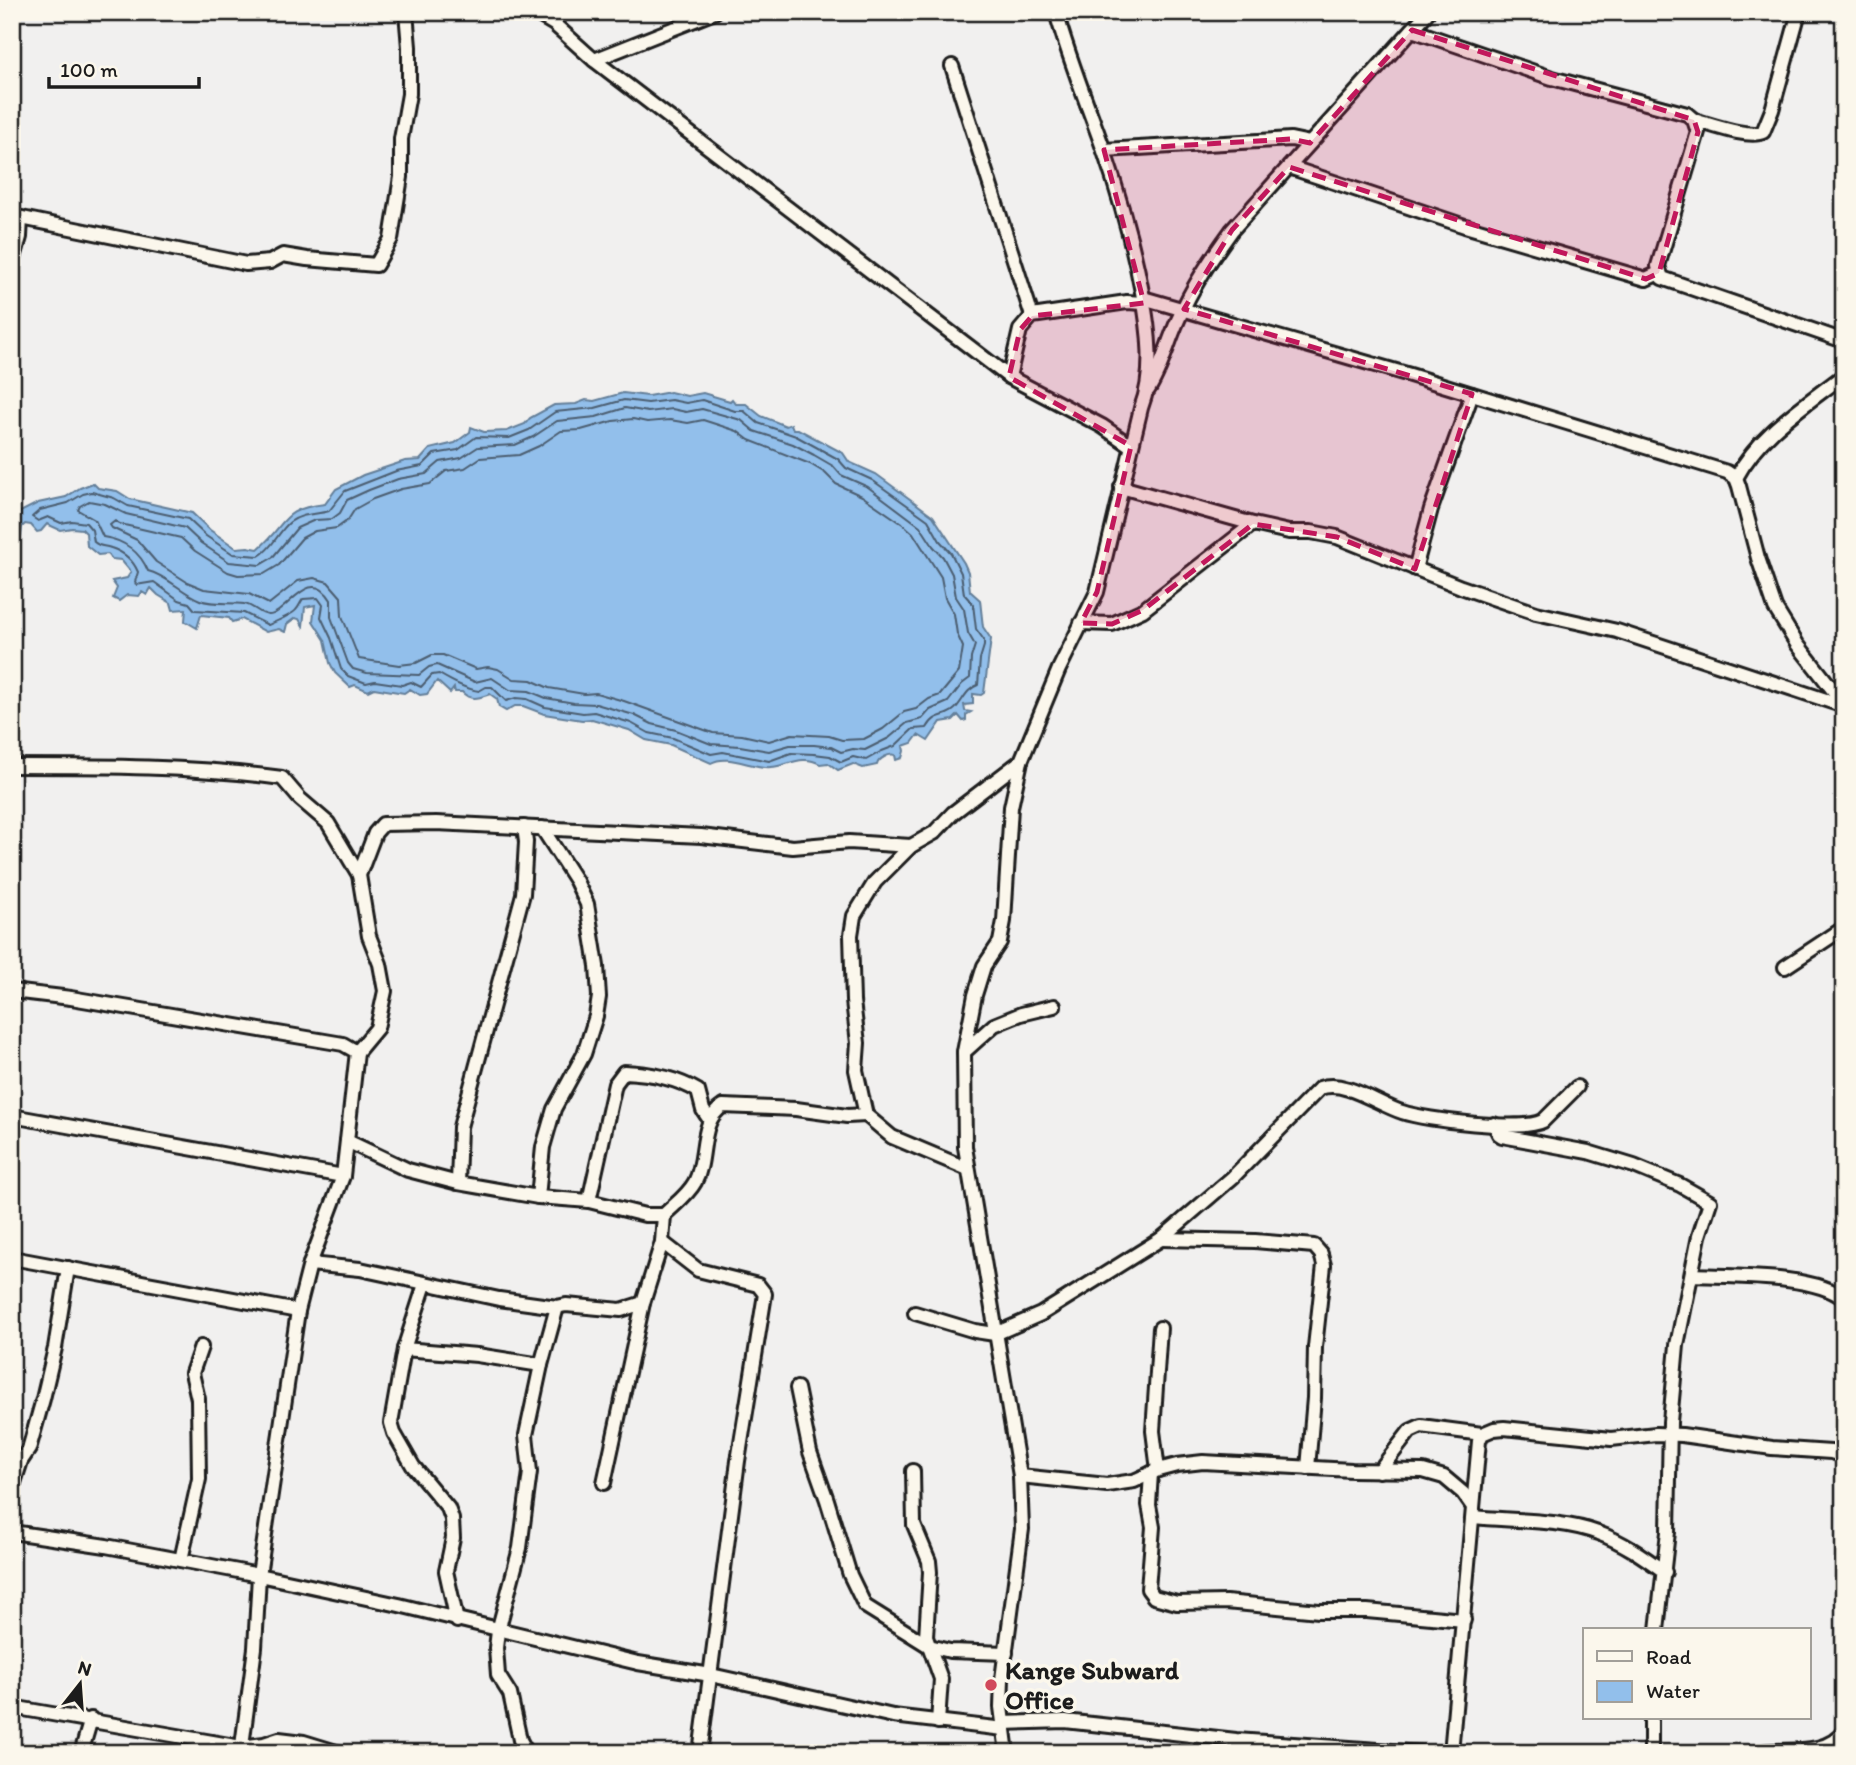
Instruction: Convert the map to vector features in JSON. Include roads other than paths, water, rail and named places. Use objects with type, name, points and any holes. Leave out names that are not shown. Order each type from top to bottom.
[{"type":"street","points":[[12,265],[20,237],[17,217],[246,264],[270,262],[283,255],[376,265],[391,239],[401,177],[401,139],[409,94],[410,47],[406,12]]},
{"type":"street","points":[[534,12],[554,24],[594,60],[1009,377],[1102,426],[1132,446]]},
{"type":"street","points":[[594,60],[715,12]]},
{"type":"street","points":[[1056,12],[1063,40],[1104,150],[1134,251],[1148,345],[1148,390]]},
{"type":"street","points":[[1007,1753],[1001,1707],[1022,1529],[1020,1476],[968,1170],[965,1147],[964,1052],[975,995],[985,966],[1000,942],[1004,921],[1011,807],[1021,761],[1059,668],[1097,592],[1141,408],[1148,390],[1160,372],[1184,309],[1207,264],[1289,167],[1428,12]]},
{"type":"street","points":[[1412,30],[1552,78],[1687,114],[1694,120],[1758,135],[1763,132],[1769,119],[1799,12]]},
{"type":"street","points":[[952,66],[1032,316]]},
{"type":"street","points":[[1694,120],[1698,132],[1658,266],[1662,278],[1844,341]]},
{"type":"street","points":[[1104,150],[1291,139],[1310,144]]},
{"type":"street","points":[[1289,167],[1465,226],[1646,279],[1659,273]]},
{"type":"street","points":[[1009,377],[1020,330],[1032,316],[1127,302],[1143,303],[1143,298]]},
{"type":"street","points":[[1143,298],[1472,394],[1714,468],[1736,478]]},
{"type":"street","points":[[1844,375],[1761,440],[1736,478],[1775,608],[1797,645],[1844,705]]},
{"type":"street","points":[[1415,569],[1431,509],[1472,394]]},
{"type":"street","points":[[1121,487],[1253,524],[1337,537],[1536,613],[1617,631],[1844,705]]},
{"type":"street","points":[[1081,624],[1112,624],[1143,610],[1253,524]]},
{"type":"street","points":[[968,1170],[891,1137],[866,1115],[856,1070],[858,1043],[853,1001],[851,935],[855,916],[875,881],[911,846],[934,833],[953,813],[1021,761]]},
{"type":"street","points":[[12,766],[244,773],[282,778],[300,799],[328,823],[359,875],[369,936],[380,964],[385,991],[377,1028],[357,1052],[343,1176],[310,1265],[298,1311],[259,1575],[255,1648],[239,1750]]},
{"type":"street","points":[[359,875],[375,833],[383,824],[436,823],[701,836],[793,847],[849,842],[911,846]]},
{"type":"street","points":[[458,1183],[460,1127],[523,894],[526,842],[524,827]]},
{"type":"street","points":[[538,1197],[543,1147],[554,1109],[584,1054],[599,998],[587,904],[542,828]]},
{"type":"street","points":[[1785,967],[1844,928]]},
{"type":"street","points":[[12,991],[71,998],[343,1044],[357,1052]]},
{"type":"street","points":[[964,1052],[994,1025],[1021,1014],[1054,1006]]},
{"type":"street","points":[[589,1200],[615,1084],[624,1072],[663,1077],[692,1087],[698,1091],[703,1110],[709,1119]]},
{"type":"street","points":[[915,1313],[995,1335],[1041,1314],[1161,1239],[1233,1177],[1320,1088],[1330,1084],[1402,1112],[1468,1124],[1538,1124],[1577,1087]]},
{"type":"street","points":[[604,1483],[643,1303],[662,1242],[664,1215],[695,1183],[709,1119],[723,1106],[796,1109],[847,1116],[866,1115]]},
{"type":"street","points":[[12,1116],[343,1176]]},
{"type":"street","points":[[1494,1124],[1502,1136],[1588,1152],[1671,1181],[1708,1198],[1710,1202],[1699,1236],[1677,1345],[1670,1422],[1665,1572],[1657,1628]]},
{"type":"street","points":[[347,1141],[408,1170],[458,1183],[538,1197],[589,1200],[645,1215],[664,1215]]},
{"type":"street","points":[[1161,1239],[1255,1241],[1314,1246],[1321,1254],[1324,1265],[1315,1347],[1308,1468]]},
{"type":"street","points":[[662,1242],[698,1270],[758,1285],[765,1294],[738,1461],[700,1753]]},
{"type":"street","points":[[12,1258],[298,1311]]},
{"type":"street","points":[[310,1265],[360,1269],[499,1299],[557,1307],[566,1305],[621,1310],[643,1303]]},
{"type":"street","points":[[12,1489],[21,1461],[29,1449],[43,1399],[55,1348],[68,1268]]},
{"type":"street","points":[[1692,1275],[1818,1285],[1835,1291],[1844,1299]]},
{"type":"street","points":[[425,1284],[404,1349],[391,1423],[413,1466],[448,1508],[453,1519],[453,1538],[446,1571],[457,1621]]},
{"type":"street","points":[[527,1753],[520,1740],[510,1693],[496,1668],[498,1631],[520,1548],[530,1472],[526,1435],[557,1307]]},
{"type":"street","points":[[1160,1328],[1153,1432],[1154,1472],[1149,1505],[1153,1527],[1148,1589],[1154,1597],[1177,1604],[1226,1602],[1464,1620]]},
{"type":"street","points":[[181,1560],[199,1479],[198,1399],[192,1373],[201,1347]]},
{"type":"street","points":[[404,1349],[477,1355],[541,1365]]},
{"type":"street","points":[[797,1388],[810,1452],[850,1575],[865,1606],[929,1646],[950,1651],[1006,1653]]},
{"type":"street","points":[[1379,1471],[1410,1431],[1421,1426],[1482,1434],[1504,1428],[1611,1439],[1656,1434],[1682,1435],[1772,1448],[1831,1452],[1844,1456]]},
{"type":"street","points":[[1451,1753],[1479,1441],[1482,1434]]},
{"type":"street","points":[[1020,1476],[1107,1485],[1134,1481],[1177,1465],[1203,1462],[1423,1471],[1444,1477],[1463,1493],[1473,1512]]},
{"type":"street","points":[[913,1471],[914,1525],[929,1561],[926,1637],[941,1679],[939,1721]]},
{"type":"street","points":[[1473,1512],[1589,1530],[1633,1549],[1665,1572]]},
{"type":"street","points":[[12,1532],[259,1575],[399,1605],[638,1663],[711,1675],[893,1716],[1004,1726],[1065,1721],[1236,1741],[1421,1753]]},
{"type":"street","points":[[12,1707],[91,1719],[239,1750],[279,1740],[304,1742],[340,1753]]},
{"type":"street","points":[[80,1753],[91,1719]]},
{"type":"street","points":[[1651,1720],[1651,1753]]},
{"type":"street","points":[[1756,1753],[1823,1746],[1840,1737],[1844,1731]]},
{"type":"water","points":[[670,392],[687,396],[703,393],[730,401],[732,399],[736,404],[746,404],[761,416],[786,426],[791,424],[793,429],[798,429],[843,453],[849,462],[876,474],[933,516],[964,563],[970,591],[980,600],[983,627],[991,639],[984,693],[973,694],[973,704],[964,705],[965,711],[971,712],[966,715],[966,720],[963,721],[958,715],[953,720],[941,722],[928,741],[918,735],[912,743],[903,746],[902,758],[896,760],[895,755],[890,755],[877,765],[863,768],[853,764],[838,770],[828,763],[820,764],[807,760],[771,767],[733,760],[711,763],[671,745],[646,740],[629,730],[592,719],[544,714],[523,706],[515,706],[506,711],[499,707],[497,699],[490,694],[472,698],[462,692],[455,692],[454,688],[450,693],[437,681],[427,694],[420,695],[410,689],[404,693],[374,688],[368,691],[355,685],[350,687],[335,673],[330,663],[325,640],[313,621],[315,605],[305,607],[303,626],[299,619],[295,618],[287,624],[285,632],[279,629],[266,632],[242,619],[232,622],[229,618],[201,615],[197,628],[185,621],[186,609],[173,610],[171,603],[151,588],[147,595],[142,592],[139,596],[127,595],[119,601],[113,598],[117,588],[112,581],[127,578],[131,572],[121,560],[112,559],[108,554],[98,555],[87,546],[86,533],[82,529],[60,530],[47,524],[37,532],[31,525],[25,524],[21,535],[12,541],[12,516],[38,503],[66,497],[93,483],[98,488],[117,491],[130,499],[192,513],[236,548],[258,549],[291,514],[310,506],[325,504],[336,489],[363,475],[405,461],[420,460],[430,449],[455,443],[470,432],[471,427],[484,432],[507,431],[525,424],[530,418],[554,405],[594,401],[623,393],[648,396]]},
{"type":"place","name":"Kange Subward Office","points":[[991,1685]]}]
